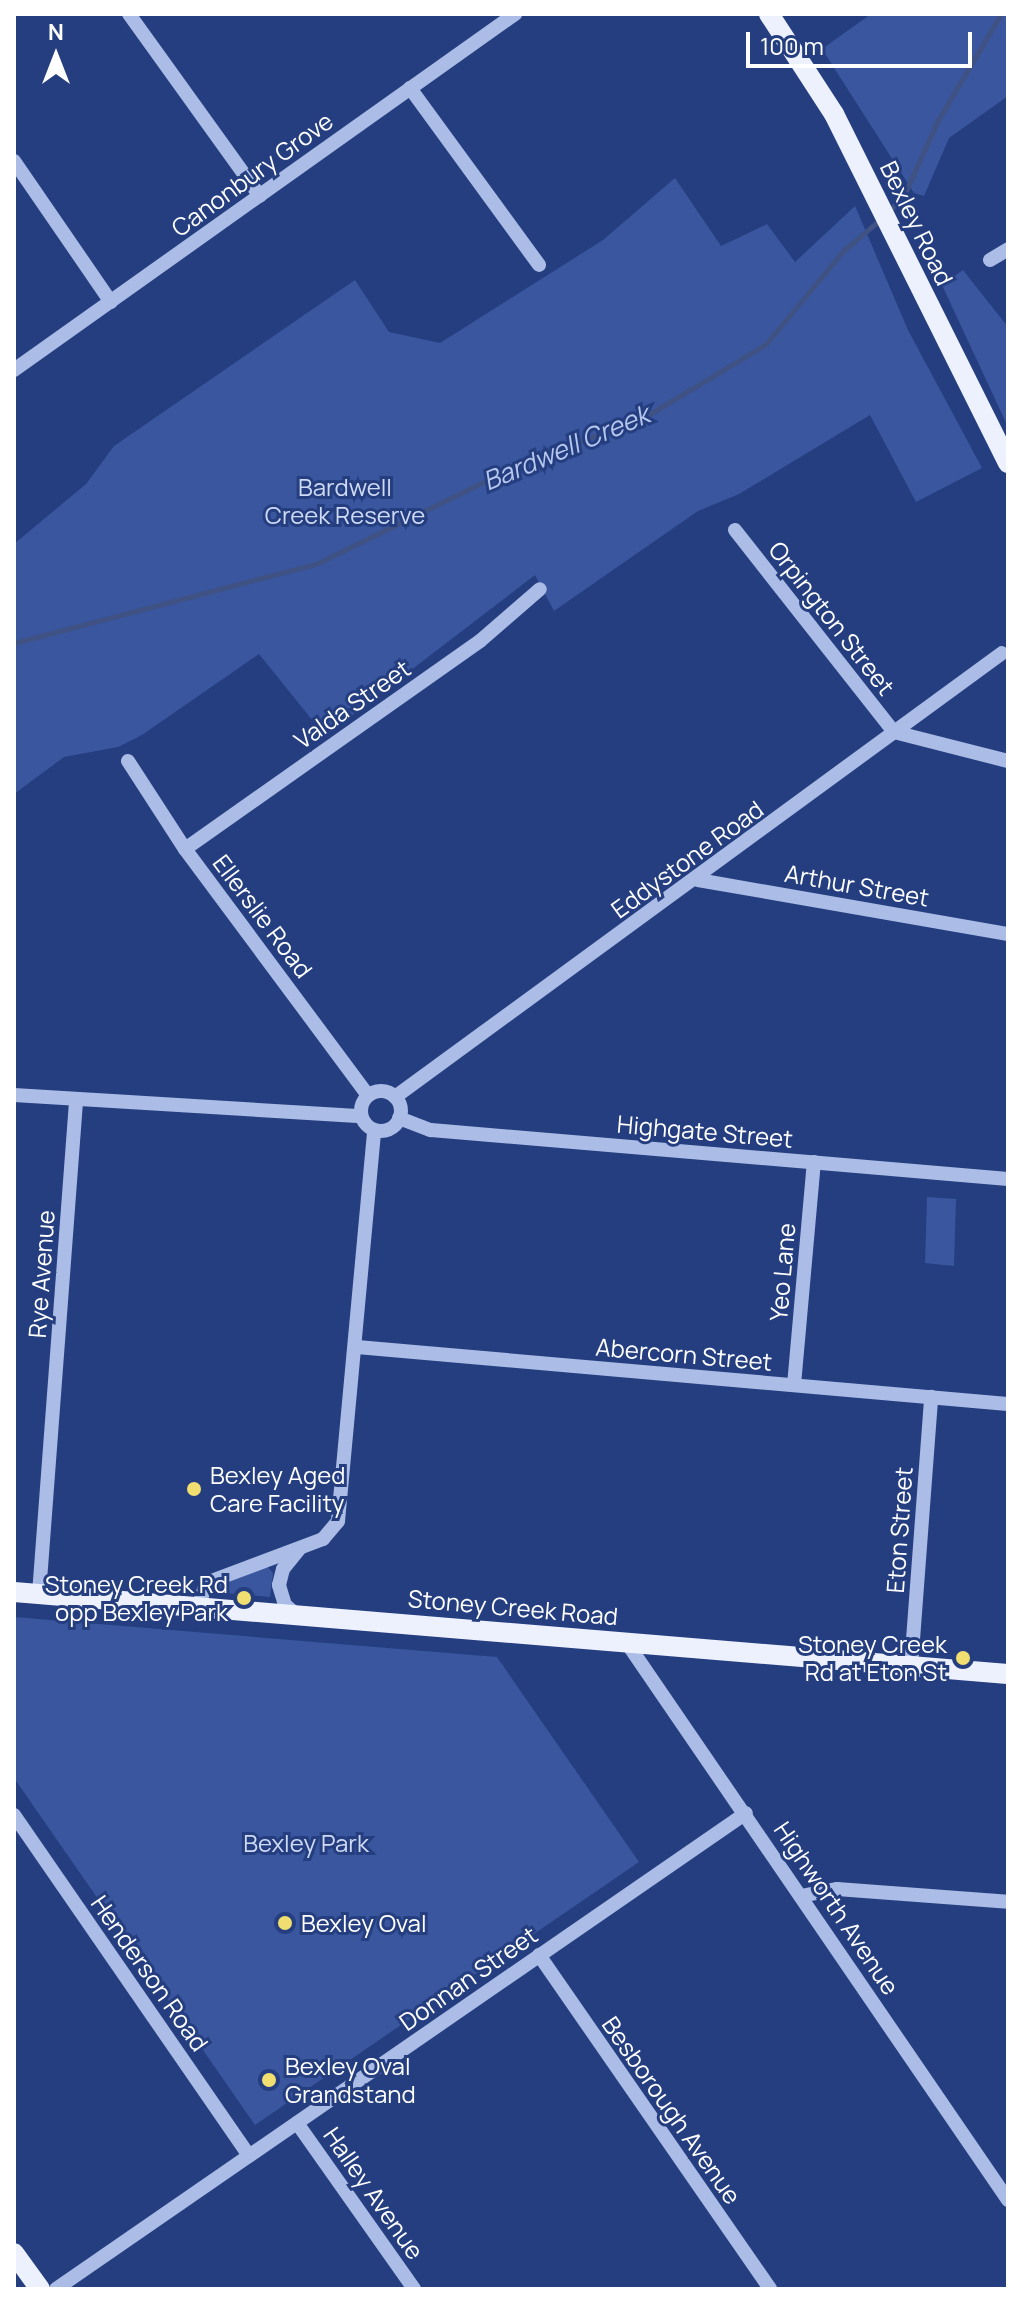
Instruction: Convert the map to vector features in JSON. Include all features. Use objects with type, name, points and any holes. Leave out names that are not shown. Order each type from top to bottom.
[{"type":"main road","name":"Bexley Road","points":[[769,14],[819,86],[1008,463]]},
{"type":"main road","name":"Stoney Creek Road","points":[[14,1592],[1008,1674]]},
{"type":"main road","points":[[14,2253],[40,2289]]},
{"type":"street","points":[[129,14],[260,196]]},
{"type":"street","name":"Canonbury Grove","points":[[14,370],[515,14]]},
{"type":"street","points":[[410,88],[539,265]]},
{"type":"street","points":[[14,161],[111,302]]},
{"type":"street","points":[[990,260],[1008,249]]},
{"type":"street","name":"Orpington Street","points":[[735,530],[894,732]]},
{"type":"street","name":"Valda Street","points":[[185,849],[480,641],[540,589]]},
{"type":"street","name":"Eddystone Road","points":[[395,1097],[698,880],[1002,653]]},
{"type":"street","points":[[894,732],[1008,761]]},
{"type":"street","name":"Ellerslie Road","points":[[128,761],[185,849],[368,1095]]},
{"type":"street","name":"Arthur Street","points":[[698,880],[1008,934]]},
{"type":"street","points":[[361,1116],[368,1095],[382,1091],[395,1097],[399,1118],[391,1128],[374,1131]]},
{"type":"street","points":[[14,1095],[361,1116],[374,1131],[357,1347],[338,1521],[328,1536],[206,1583],[198,1608]]},
{"type":"street","name":"Rye Avenue","points":[[39,1594],[76,1100]]},
{"type":"street","name":"Highgate Street","points":[[399,1118],[431,1130],[1008,1179]]},
{"type":"street","name":"Yeo Lane","points":[[794,1385],[814,1162]]},
{"type":"street","name":"Abercorn Street","points":[[357,1347],[1008,1404]]},
{"type":"street","name":"Eton Street","points":[[911,1666],[931,1397]]},
{"type":"street","points":[[297,1616],[285,1605],[279,1585],[283,1569],[299,1549]]},
{"type":"street","name":"Highworth Avenue","points":[[627,1643],[1008,2200]]},
{"type":"street","name":"Donnan Street","points":[[56,2289],[746,1813]]},
{"type":"street","name":"Henderson Road","points":[[14,1815],[249,2156]]},
{"type":"street","points":[[801,1896],[837,1889],[1008,1902]]},
{"type":"street","name":"Besborough Avenue","points":[[539,1955],[770,2289]]},
{"type":"street","name":"Halley Avenue","points":[[297,2123],[414,2289]]},
{"type":"green space","points":[[871,14],[1008,14],[1008,96],[949,138],[924,196],[914,193],[822,49]]},
{"type":"green space","name":"Bardwell Creek Reserve","points":[[675,178],[721,246],[767,224],[795,262],[855,206],[908,330],[982,468],[916,502],[870,415],[739,494],[698,511],[554,611],[535,575],[325,736],[259,654],[142,735],[118,747],[64,757],[14,794],[14,544],[86,484],[114,446],[355,280],[389,332],[440,343],[603,240]]},
{"type":"green space","points":[[963,270],[1008,327],[1008,427],[942,285]]},
{"type":"green space","points":[[927,1197],[956,1199],[954,1266],[925,1263]]},
{"type":"green space","points":[[266,1565],[273,1573],[270,1597],[213,1592],[215,1586]]},
{"type":"green space","name":"Bexley Park","points":[[14,1617],[497,1657],[639,1862],[255,2125],[14,1778]]},
{"type":"waterway","name":"Bardwell Creek","points":[[889,211],[904,195],[938,120],[1001,14]]},
{"type":"waterway","name":"Bardwell Creek","points":[[14,643],[318,563],[547,451],[633,424],[766,344],[843,251],[882,218]]},
{"type":"place","name":"Bexley Aged Care Facility","points":[[194,1489]]},
{"type":"place","name":"Stoney Creek Rd opp Bexley Park","points":[[244,1598]]},
{"type":"place","name":"Stoney Creek Rd at Eton St","points":[[963,1658]]},
{"type":"place","name":"Bexley Oval","points":[[285,1923]]},
{"type":"place","name":"Bexley Oval Grandstand","points":[[269,2080]]}]
